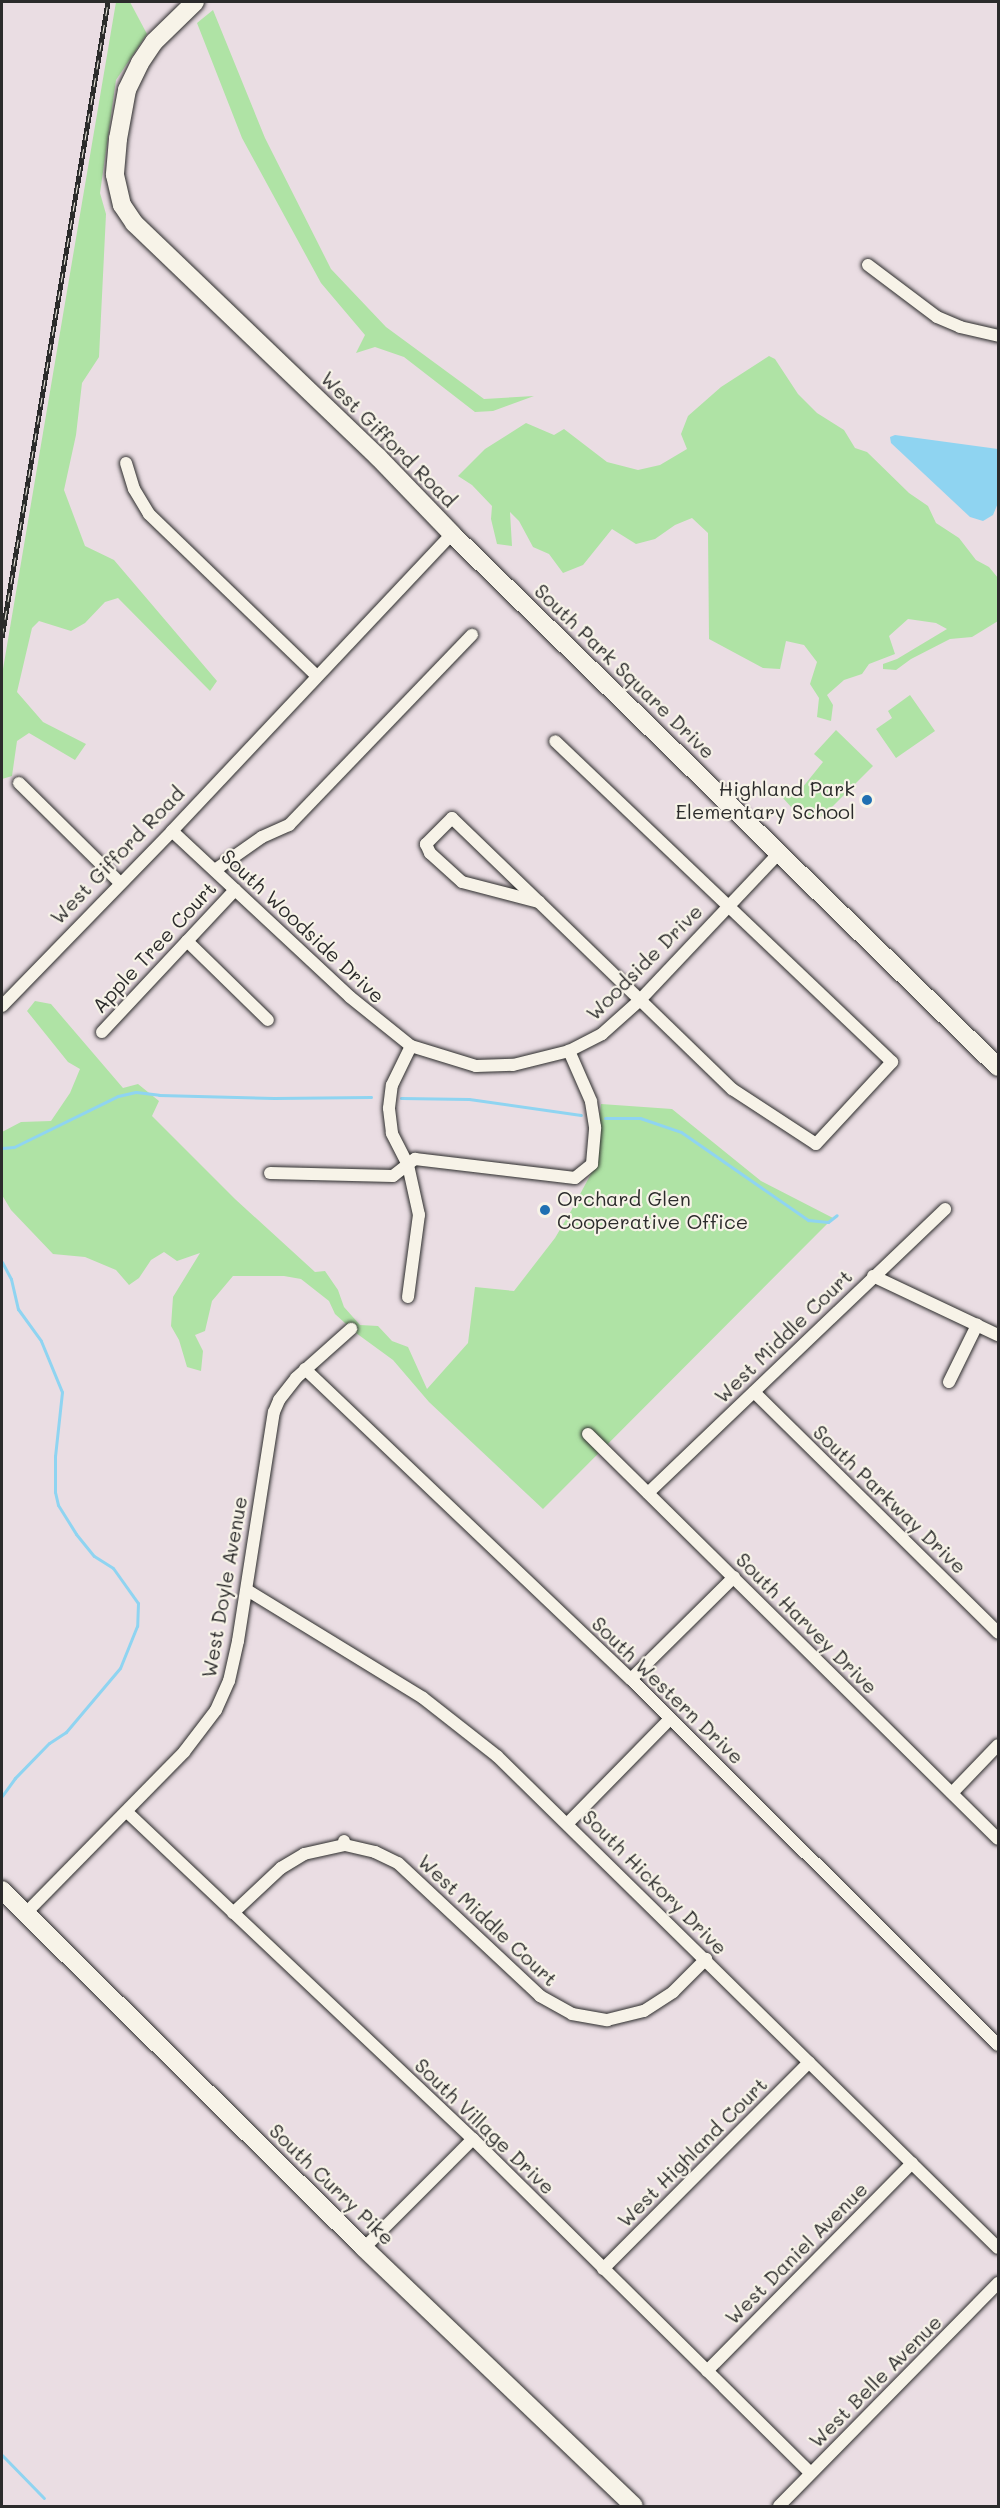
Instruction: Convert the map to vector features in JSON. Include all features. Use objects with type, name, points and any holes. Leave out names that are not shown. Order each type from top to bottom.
[{"type":"street","name":"West Gifford Road","points":[[2,1006],[172,831],[452,534],[378,457],[134,223],[122,205],[116,188],[115,167],[128,90],[140,63],[154,42],[195,2]]},
{"type":"street","points":[[868,266],[938,317],[960,327],[999,336]]},
{"type":"street","points":[[126,463],[134,489],[149,514],[317,676]]},
{"type":"street","name":"South Park Square Drive","points":[[452,534],[999,1066]]},
{"type":"street","points":[[215,870],[262,837],[289,825],[472,634]]},
{"type":"street","points":[[539,902],[462,882],[429,853],[426,844],[452,818],[539,902],[732,1089],[816,1144],[892,1062],[555,741]]},
{"type":"street","points":[[20,783],[120,883]]},
{"type":"street","name":"South Woodside Drive","points":[[172,831],[350,997],[411,1046]]},
{"type":"street","name":"Woodside Drive","points":[[411,1046],[476,1066],[513,1065],[568,1051],[602,1034],[640,1000],[779,853]]},
{"type":"street","name":"Apple Tree Court","points":[[102,1032],[235,890]]},
{"type":"street","points":[[187,941],[268,1020]]},
{"type":"street","points":[[408,1297],[419,1215],[408,1166],[392,1133],[389,1108],[392,1085],[411,1046]]},
{"type":"street","points":[[270,1173],[393,1176],[415,1159],[575,1178],[592,1164],[595,1127],[591,1101],[568,1051]]},
{"type":"street","name":"West Middle Court","points":[[648,1493],[945,1209]]},
{"type":"street","points":[[873,1276],[999,1335]]},
{"type":"street","points":[[949,1382],[977,1325]]},
{"type":"street","name":"West Doyle Avenue","points":[[25,1914],[198,1737],[216,1710],[230,1681],[247,1590],[270,1428],[279,1400],[305,1369],[351,1329]]},
{"type":"street","name":"South Western Drive","points":[[305,1369],[631,1680],[999,2045]]},
{"type":"street","name":"South Parkway Drive","points":[[754,1392],[999,1633]]},
{"type":"street","name":"South Harvey Drive","points":[[588,1434],[999,1839]]},
{"type":"street","points":[[631,1680],[734,1577]]},
{"type":"street","name":"South Hickory Drive","points":[[247,1590],[440,1710],[510,1768],[999,2248]]},
{"type":"street","points":[[568,1823],[670,1719]]},
{"type":"street","points":[[952,1793],[999,1745]]},
{"type":"street","name":"South Village Drive","points":[[127,1812],[473,2139],[811,2473]]},
{"type":"street","name":"West Middle Court","points":[[233,1913],[281,1868],[304,1854],[344,1843],[375,1852],[398,1863],[553,2005],[583,2017],[607,2022],[653,2007],[673,1992],[706,1959]]},
{"type":"street","name":"South Curry Pike","points":[[2,1890],[364,2248],[634,2506]]},
{"type":"street","name":"West Highland Court","points":[[603,2269],[809,2062]]},
{"type":"street","points":[[364,2248],[473,2139]]},
{"type":"street","name":"West Daniel Avenue","points":[[707,2371],[912,2163]]},
{"type":"street","name":"West Belle Avenue","points":[[779,2506],[999,2283]]},
{"type":"green space","points":[[116,2],[130,2],[147,34],[116,80],[100,193],[106,214],[99,357],[82,383],[76,435],[64,490],[85,546],[114,560],[217,681],[210,691],[118,598],[105,602],[85,623],[71,631],[39,621],[32,628],[17,692],[43,722],[86,744],[75,760],[29,733],[17,741],[12,776],[2,779],[2,675]]},
{"type":"green space","points":[[213,10],[265,138],[331,269],[386,327],[484,399],[534,396],[493,411],[475,412],[404,357],[375,347],[356,353],[365,335],[321,283],[242,138],[197,23]]},
{"type":"green space","points":[[769,356],[775,359],[798,394],[817,413],[844,430],[855,448],[867,452],[909,493],[928,506],[936,523],[959,538],[976,560],[989,567],[998,578],[998,621],[972,637],[950,639],[911,659],[896,670],[883,669],[883,664],[897,659],[947,629],[936,623],[908,619],[889,636],[895,654],[869,664],[862,674],[844,680],[827,695],[833,705],[831,721],[817,717],[819,698],[810,684],[817,662],[804,645],[786,641],[780,669],[763,668],[709,639],[708,533],[692,518],[675,525],[655,539],[636,544],[612,529],[583,565],[563,573],[549,554],[533,547],[519,521],[510,512],[512,546],[497,544],[491,519],[492,506],[472,485],[458,476],[485,449],[526,423],[554,435],[564,429],[607,462],[638,470],[660,465],[687,449],[681,434],[688,416],[721,387]]},
{"type":"green space","points":[[910,695],[935,731],[896,758],[876,729],[892,718],[888,711]]},
{"type":"green space","points":[[836,730],[873,766],[823,816],[802,819],[783,798],[789,792],[798,793],[823,762],[814,754]]},
{"type":"green space","points":[[35,1001],[51,1004],[123,1088],[138,1084],[159,1101],[152,1116],[235,1199],[315,1272],[325,1271],[338,1290],[344,1307],[360,1325],[378,1326],[392,1341],[408,1347],[427,1389],[468,1343],[475,1287],[514,1291],[555,1238],[593,1170],[601,1104],[672,1109],[761,1181],[833,1218],[543,1509],[429,1402],[393,1360],[356,1333],[335,1314],[329,1301],[301,1279],[284,1276],[233,1276],[212,1301],[205,1331],[195,1335],[203,1351],[201,1371],[187,1367],[179,1340],[171,1326],[173,1297],[200,1253],[177,1261],[164,1252],[151,1260],[139,1278],[129,1285],[116,1270],[85,1257],[53,1254],[11,1210],[2,1195],[2,1132],[21,1122],[51,1121],[70,1093],[80,1069],[68,1062],[27,1011]]},
{"type":"water","points":[[895,435],[998,449],[998,503],[993,515],[983,521],[970,517],[891,443],[890,437]]},
{"type":"waterway","points":[[2,1148],[14,1147],[118,1096],[136,1092],[159,1095],[274,1098],[371,1097]]},
{"type":"waterway","points":[[401,1098],[469,1099],[581,1115]]},
{"type":"waterway","points":[[605,1118],[640,1118],[681,1132],[808,1220],[828,1222],[837,1215]]},
{"type":"waterway","points":[[2,1262],[11,1279],[18,1309],[41,1341],[62,1392],[55,1456],[55,1492],[58,1505],[76,1534],[94,1556],[113,1568],[138,1603],[137,1626],[120,1668],[66,1732],[49,1743],[15,1778],[2,1796]]},
{"type":"waterway","points":[[2,2455],[44,2498]]},
{"type":"railway","points":[[2,637],[108,2]]},
{"type":"place","name":"Highland Park Elementary School","points":[[867,800]]},
{"type":"place","name":"Orchard Glen Cooperative Office","points":[[545,1210]]}]
